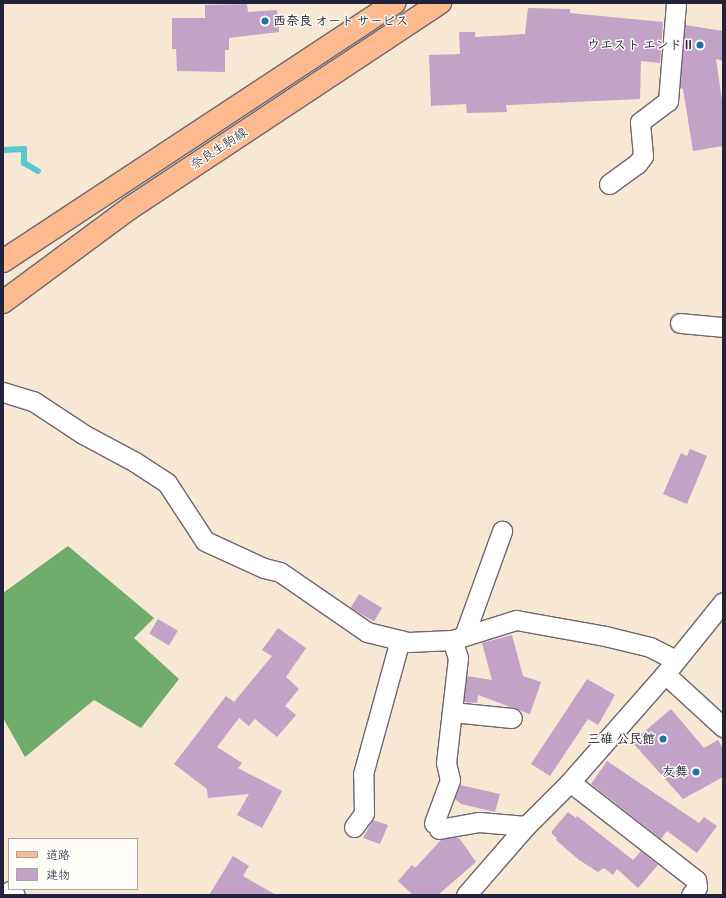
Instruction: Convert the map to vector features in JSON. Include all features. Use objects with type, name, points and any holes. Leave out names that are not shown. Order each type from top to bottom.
[{"type":"main road","name":"奈良生駒線","points":[[3,262],[389,7]]},
{"type":"main road","name":"奈良生駒線","points":[[3,302],[130,208],[434,7]]},
{"type":"street","points":[[609,184],[637,164],[643,156],[640,122],[668,101],[676,3]]},
{"type":"street","points":[[680,322],[723,328]]},
{"type":"street","points":[[3,392],[33,401],[83,434],[135,462],[167,483],[205,541],[264,568],[280,572],[367,632],[400,640],[458,638],[516,620],[643,645],[670,667],[723,728]]},
{"type":"street","points":[[502,531],[458,638],[458,658],[446,764],[450,780],[437,826],[479,822],[526,826]]},
{"type":"street","points":[[466,895],[526,826],[570,782],[670,667],[723,602]]},
{"type":"street","points":[[354,827],[364,813],[362,774],[400,640]]},
{"type":"street","points":[[452,712],[512,718]]},
{"type":"street","points":[[570,782],[696,880],[697,887],[691,895]]},
{"type":"street","points":[[7,895],[10,891],[15,895]]},
{"type":"green space","points":[[68,546],[154,618],[134,638],[179,679],[141,728],[94,700],[25,757],[3,718],[3,593]]},
{"type":"building","points":[[247,4],[248,12],[277,10],[279,32],[229,38],[229,50],[225,50],[225,72],[177,71],[176,49],[172,49],[172,18],[205,18],[205,5]]},
{"type":"building","points":[[528,8],[570,9],[570,13],[663,22],[660,63],[641,61],[640,99],[506,105],[507,112],[467,113],[466,104],[431,106],[429,55],[460,54],[459,32],[475,32],[475,37],[525,34]]},
{"type":"building","points":[[685,25],[723,31],[723,61],[716,59],[723,107],[723,146],[693,151],[683,89],[680,88]]},
{"type":"building","points":[[690,449],[707,456],[687,504],[663,494],[681,453],[687,456]]},
{"type":"building","points":[[359,594],[382,608],[374,622],[351,608]]},
{"type":"building","points":[[158,619],[178,631],[169,645],[149,634]]},
{"type":"building","points":[[278,628],[306,648],[286,677],[299,689],[285,706],[296,715],[277,737],[255,719],[249,726],[239,718],[217,747],[242,763],[238,768],[282,791],[262,828],[237,815],[249,794],[208,798],[207,789],[174,764],[226,696],[234,702],[272,656],[262,650]]},
{"type":"building","points":[[512,635],[523,676],[541,682],[530,714],[478,695],[477,703],[464,702],[467,676],[492,680],[482,643]]},
{"type":"building","points":[[587,679],[615,695],[598,725],[588,719],[550,776],[531,764]]},
{"type":"building","points":[[671,709],[704,748],[718,740],[723,749],[723,777],[683,799],[632,742]]},
{"type":"building","points":[[607,761],[699,823],[704,817],[717,826],[697,853],[667,831],[661,839],[591,784]]},
{"type":"building","points":[[460,785],[500,794],[495,812],[461,804],[455,799]]},
{"type":"building","points":[[568,812],[576,818],[577,816],[633,860],[641,851],[658,865],[638,888],[617,869],[613,875],[604,868],[598,872],[579,860],[556,840],[557,838],[552,834],[552,831]]},
{"type":"building","points":[[373,820],[388,825],[380,844],[363,838]]},
{"type":"building","points":[[456,837],[460,839],[476,862],[438,895],[413,895],[398,881],[412,865],[415,868],[441,840]]},
{"type":"building","points":[[233,856],[249,866],[243,876],[276,895],[209,895]]},
{"type":"waterway","points":[[3,150],[24,149],[24,163],[38,171]]},
{"type":"place","name":"西奈良 オート サービス","points":[[265,21]]},
{"type":"place","name":"ウエスト エンド II","points":[[700,45]]},
{"type":"place","name":"三碓 公民館","points":[[663,739]]},
{"type":"place","name":"友舞","points":[[696,772]]}]
